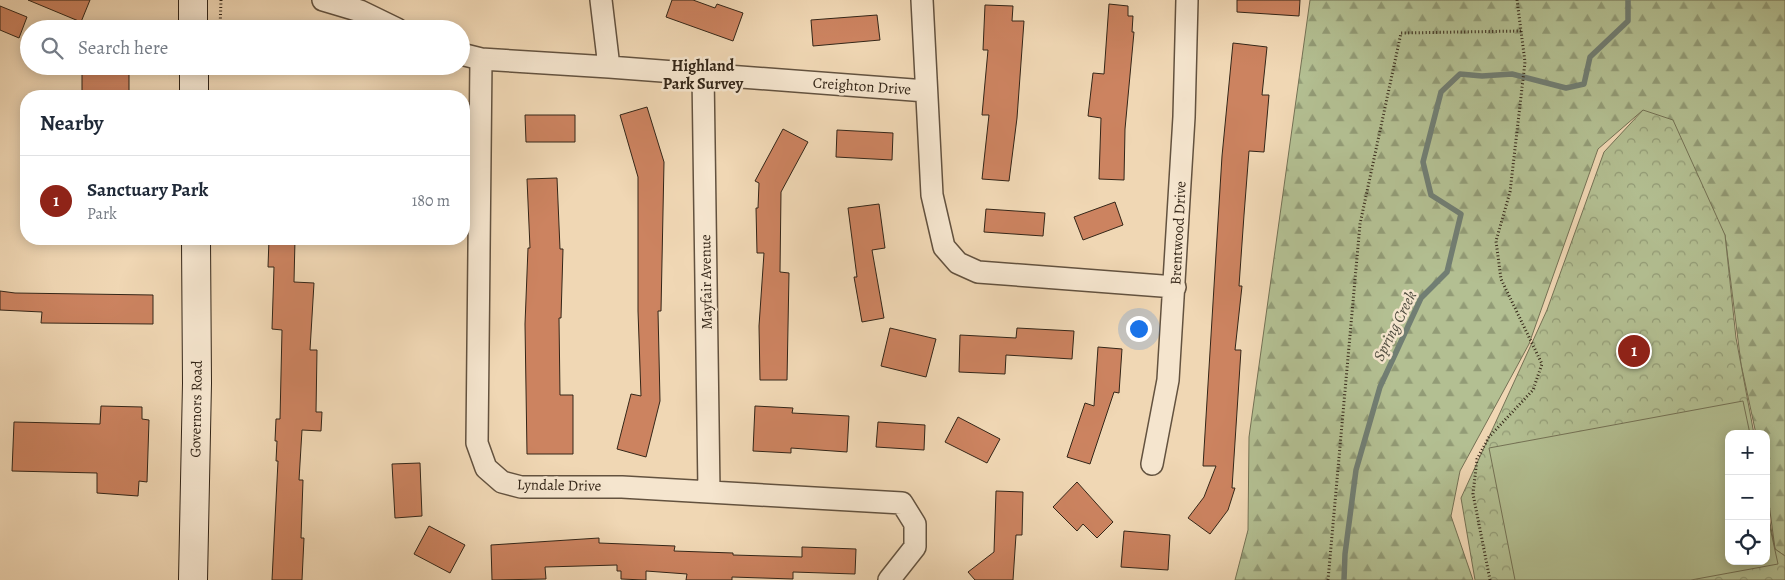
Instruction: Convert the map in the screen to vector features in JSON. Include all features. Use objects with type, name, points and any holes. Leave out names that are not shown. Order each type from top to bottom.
[{"type":"main road","points":[[193,0],[193,20]]},
{"type":"main road","points":[[194,75],[194,90]]},
{"type":"main road","name":"Governors Road","points":[[193,580],[197,382],[196,245]]},
{"type":"street","points":[[323,0],[378,20]]},
{"type":"street","points":[[601,0],[609,67]]},
{"type":"street","points":[[922,0],[926,91]]},
{"type":"street","name":"Brentwood Drive","points":[[1152,464],[1168,380],[1184,118],[1187,0]]},
{"type":"street","name":"Creighton Drive","points":[[471,57],[926,91],[932,195],[944,247],[958,263],[978,272],[1175,287]]},
{"type":"street","name":"Lyndale Drive","points":[[471,57],[476,443],[486,468],[502,482],[521,487],[622,487],[902,503],[915,524],[915,547],[889,580]]},
{"type":"street","name":"Mayfair Avenue","points":[[704,74],[708,491]]},
{"type":"path","points":[[220,20],[221,0]]},
{"type":"path","points":[[1490,580],[1473,494],[1477,459],[1489,437],[1532,390],[1542,364],[1501,279],[1496,241],[1510,192],[1525,62],[1518,0]]},
{"type":"path","points":[[1328,580],[1360,224],[1401,33],[1521,31]]},
{"type":"green space","points":[[1310,0],[1785,0],[1785,556],[1775,549],[1770,511],[1770,430],[1755,430],[1741,364],[1725,235],[1643,110],[1598,149],[1529,344],[1460,471],[1451,516],[1473,580],[1235,580],[1248,530],[1249,437]]},
{"type":"green space","points":[[1643,110],[1673,120],[1725,235],[1736,338],[1753,430],[1725,430],[1725,565],[1770,565],[1770,523],[1775,549],[1785,556],[1785,580],[1475,580],[1461,498],[1547,310],[1604,152]]},
{"type":"green space","points":[[1743,401],[1749,430],[1725,430],[1725,565],[1770,565],[1770,527],[1778,564],[1691,580],[1515,580],[1489,448]]},
{"type":"building","points":[[28,0],[90,0],[82,20],[76,20]]},
{"type":"building","points":[[672,0],[693,0],[715,8],[717,4],[743,13],[733,41],[666,17]]},
{"type":"building","points":[[1237,0],[1300,0],[1299,16],[1237,12]]},
{"type":"building","points":[[1109,4],[1128,6],[1128,16],[1133,16],[1132,32],[1134,32],[1125,129],[1124,180],[1099,179],[1101,118],[1088,116],[1093,73],[1104,74]]},
{"type":"building","points":[[985,5],[1013,6],[1012,21],[1024,21],[1017,118],[1009,181],[982,179],[989,115],[982,115],[988,50],[983,50]]},
{"type":"building","points":[[0,6],[27,17],[26,20],[20,20],[19,38],[0,30]]},
{"type":"building","points":[[877,15],[880,40],[813,46],[811,20]]},
{"type":"building","points":[[1233,43],[1267,47],[1262,95],[1269,95],[1264,152],[1249,151],[1239,286],[1242,286],[1235,350],[1241,350],[1232,488],[1235,488],[1228,510],[1210,534],[1188,518],[1204,497],[1216,466],[1203,466],[1222,156]]},
{"type":"building","points":[[82,75],[129,75],[129,90],[82,90]]},
{"type":"building","points":[[647,107],[664,162],[661,311],[658,311],[660,401],[646,457],[617,449],[631,394],[641,396],[638,311],[638,177],[620,115]]},
{"type":"building","points":[[525,115],[575,115],[575,142],[526,142]]},
{"type":"building","points":[[783,129],[808,142],[781,192],[780,272],[789,273],[787,380],[760,380],[759,326],[764,253],[757,253],[756,208],[758,208],[759,183],[755,181]]},
{"type":"building","points":[[837,130],[893,133],[892,160],[836,157]]},
{"type":"building","points":[[557,178],[560,249],[563,249],[561,318],[559,318],[560,395],[573,395],[573,454],[527,454],[525,324],[528,248],[530,248],[527,179]]},
{"type":"building","points":[[1115,202],[1123,225],[1083,240],[1074,217]]},
{"type":"building","points":[[879,204],[885,248],[872,250],[884,318],[862,322],[854,277],[857,277],[848,208]]},
{"type":"building","points":[[986,209],[1045,213],[1043,236],[984,232]]},
{"type":"building","points":[[269,245],[295,245],[294,282],[314,283],[310,350],[317,350],[316,412],[322,412],[321,431],[302,430],[299,480],[303,480],[301,538],[304,538],[302,580],[272,580],[278,461],[276,461],[277,441],[275,441],[276,419],[280,419],[282,330],[272,329],[274,267],[268,267]]},
{"type":"building","points":[[0,291],[15,293],[153,295],[153,324],[41,323],[42,312],[0,310]]},
{"type":"building","points":[[890,328],[936,339],[926,377],[881,366]]},
{"type":"building","points":[[1017,328],[1074,331],[1072,359],[1006,355],[1005,374],[959,372],[960,335],[1016,338]]},
{"type":"building","points":[[1098,347],[1122,349],[1119,393],[1114,392],[1090,464],[1067,457],[1085,403],[1094,406]]},
{"type":"building","points":[[101,406],[142,407],[142,419],[149,420],[147,482],[139,481],[138,496],[97,493],[97,473],[12,471],[14,422],[100,424]]},
{"type":"building","points":[[755,406],[793,408],[792,413],[849,416],[847,452],[791,448],[791,453],[753,451]]},
{"type":"building","points":[[958,417],[1000,439],[987,463],[945,442]]},
{"type":"building","points":[[878,422],[925,425],[924,450],[876,447]]},
{"type":"building","points":[[420,463],[422,516],[395,518],[392,464]]},
{"type":"building","points":[[1077,482],[1113,522],[1097,538],[1083,524],[1077,531],[1053,507]]},
{"type":"building","points":[[996,491],[1023,492],[1022,535],[1016,535],[1013,580],[975,580],[968,572],[994,552]]},
{"type":"building","points":[[429,526],[465,545],[450,573],[414,554]]},
{"type":"building","points":[[1124,531],[1170,535],[1168,570],[1121,567]]},
{"type":"building","points":[[599,538],[599,543],[675,546],[674,551],[733,553],[733,555],[802,557],[802,547],[856,549],[855,574],[793,572],[793,579],[732,577],[732,580],[686,580],[687,574],[646,571],[646,580],[644,580],[621,579],[621,571],[617,571],[617,565],[545,567],[546,579],[492,580],[491,545]]},
{"type":"waterway","name":"Spring Creek","points":[[1344,580],[1345,554],[1356,470],[1380,387],[1421,298],[1447,272],[1461,214],[1431,195],[1423,162],[1441,92],[1460,74],[1482,76],[1512,74],[1566,88],[1584,84],[1590,57],[1628,21],[1628,0]]},
{"type":"place","name":"Sanctuary Park","points":[[1634,351]]},
{"type":"district","name":"Highland Park Survey","points":[[703,75]]}]
